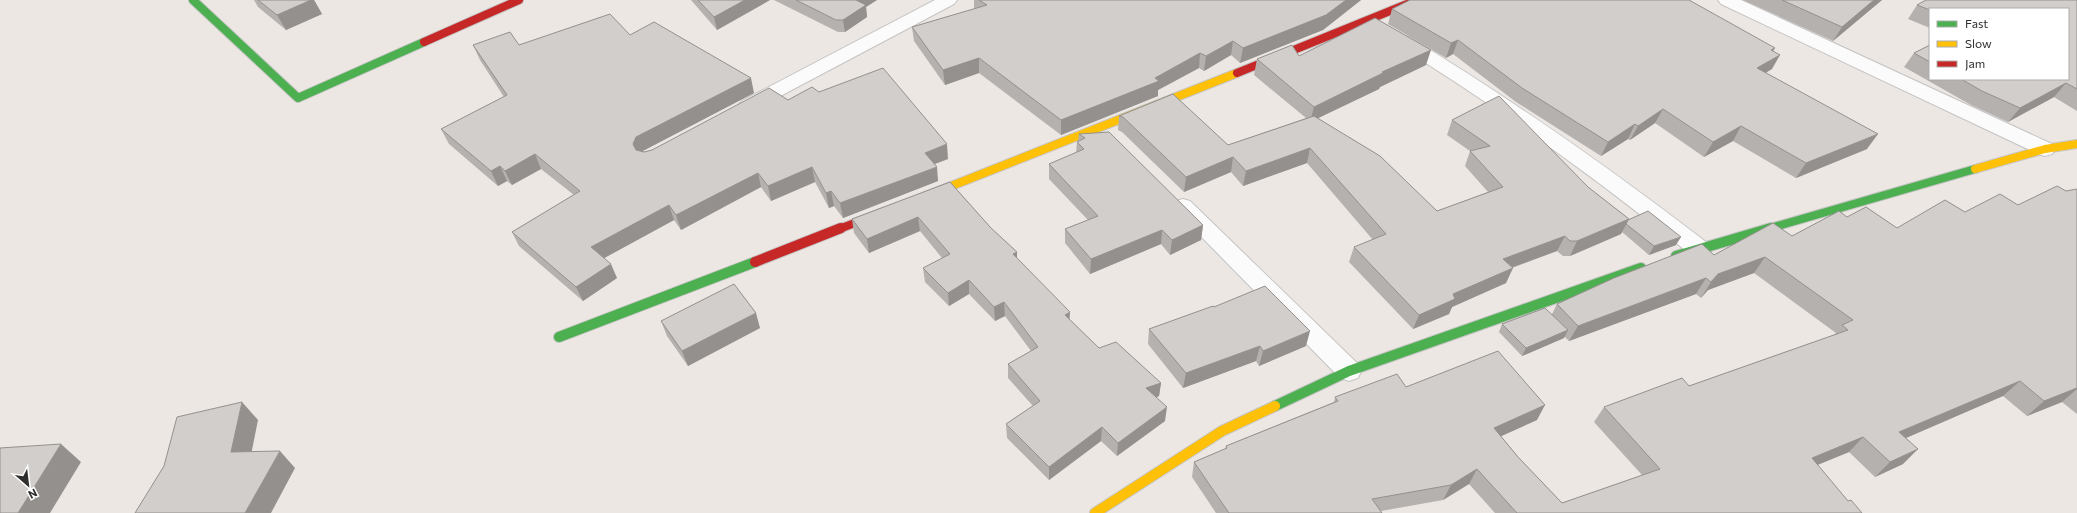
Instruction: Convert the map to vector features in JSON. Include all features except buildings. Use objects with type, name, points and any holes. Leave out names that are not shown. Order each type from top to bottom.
[{"type":"street","points":[[193,0],[298,98],[519,0]]},
{"type":"street","points":[[732,114],[948,0]]},
{"type":"street","points":[[915,200],[1070,140],[1417,0]]},
{"type":"street","points":[[1727,0],[2045,149]]},
{"type":"street","points":[[1338,32],[1371,24],[1404,41],[1502,104],[1642,203],[1698,248]]},
{"type":"street","points":[[1070,140],[1114,138],[1120,143]]},
{"type":"street","points":[[1668,258],[1698,248],[2045,149],[2077,144]]},
{"type":"street","points":[[1170,193],[1349,371]]},
{"type":"street","points":[[559,337],[893,208]]},
{"type":"street","points":[[1095,513],[1222,431],[1349,371],[1653,264]]},
{"type":"traffic: fast","points":[[193,0],[298,98],[424,42]]},
{"type":"traffic: fast","points":[[1676,256],[1975,169]]},
{"type":"traffic: fast","points":[[559,337],[755,262]]},
{"type":"traffic: fast","points":[[1275,406],[1349,371],[1641,268]]},
{"type":"traffic: slow","points":[[926,196],[1237,73]]},
{"type":"traffic: slow","points":[[1975,169],[2045,149],[2077,144]]},
{"type":"traffic: slow","points":[[1095,513],[1222,431],[1275,406]]},
{"type":"traffic: jam","points":[[424,42],[519,0]]},
{"type":"traffic: jam","points":[[1237,73],[1417,0]]},
{"type":"traffic: jam","points":[[755,262],[881,213]]}]
